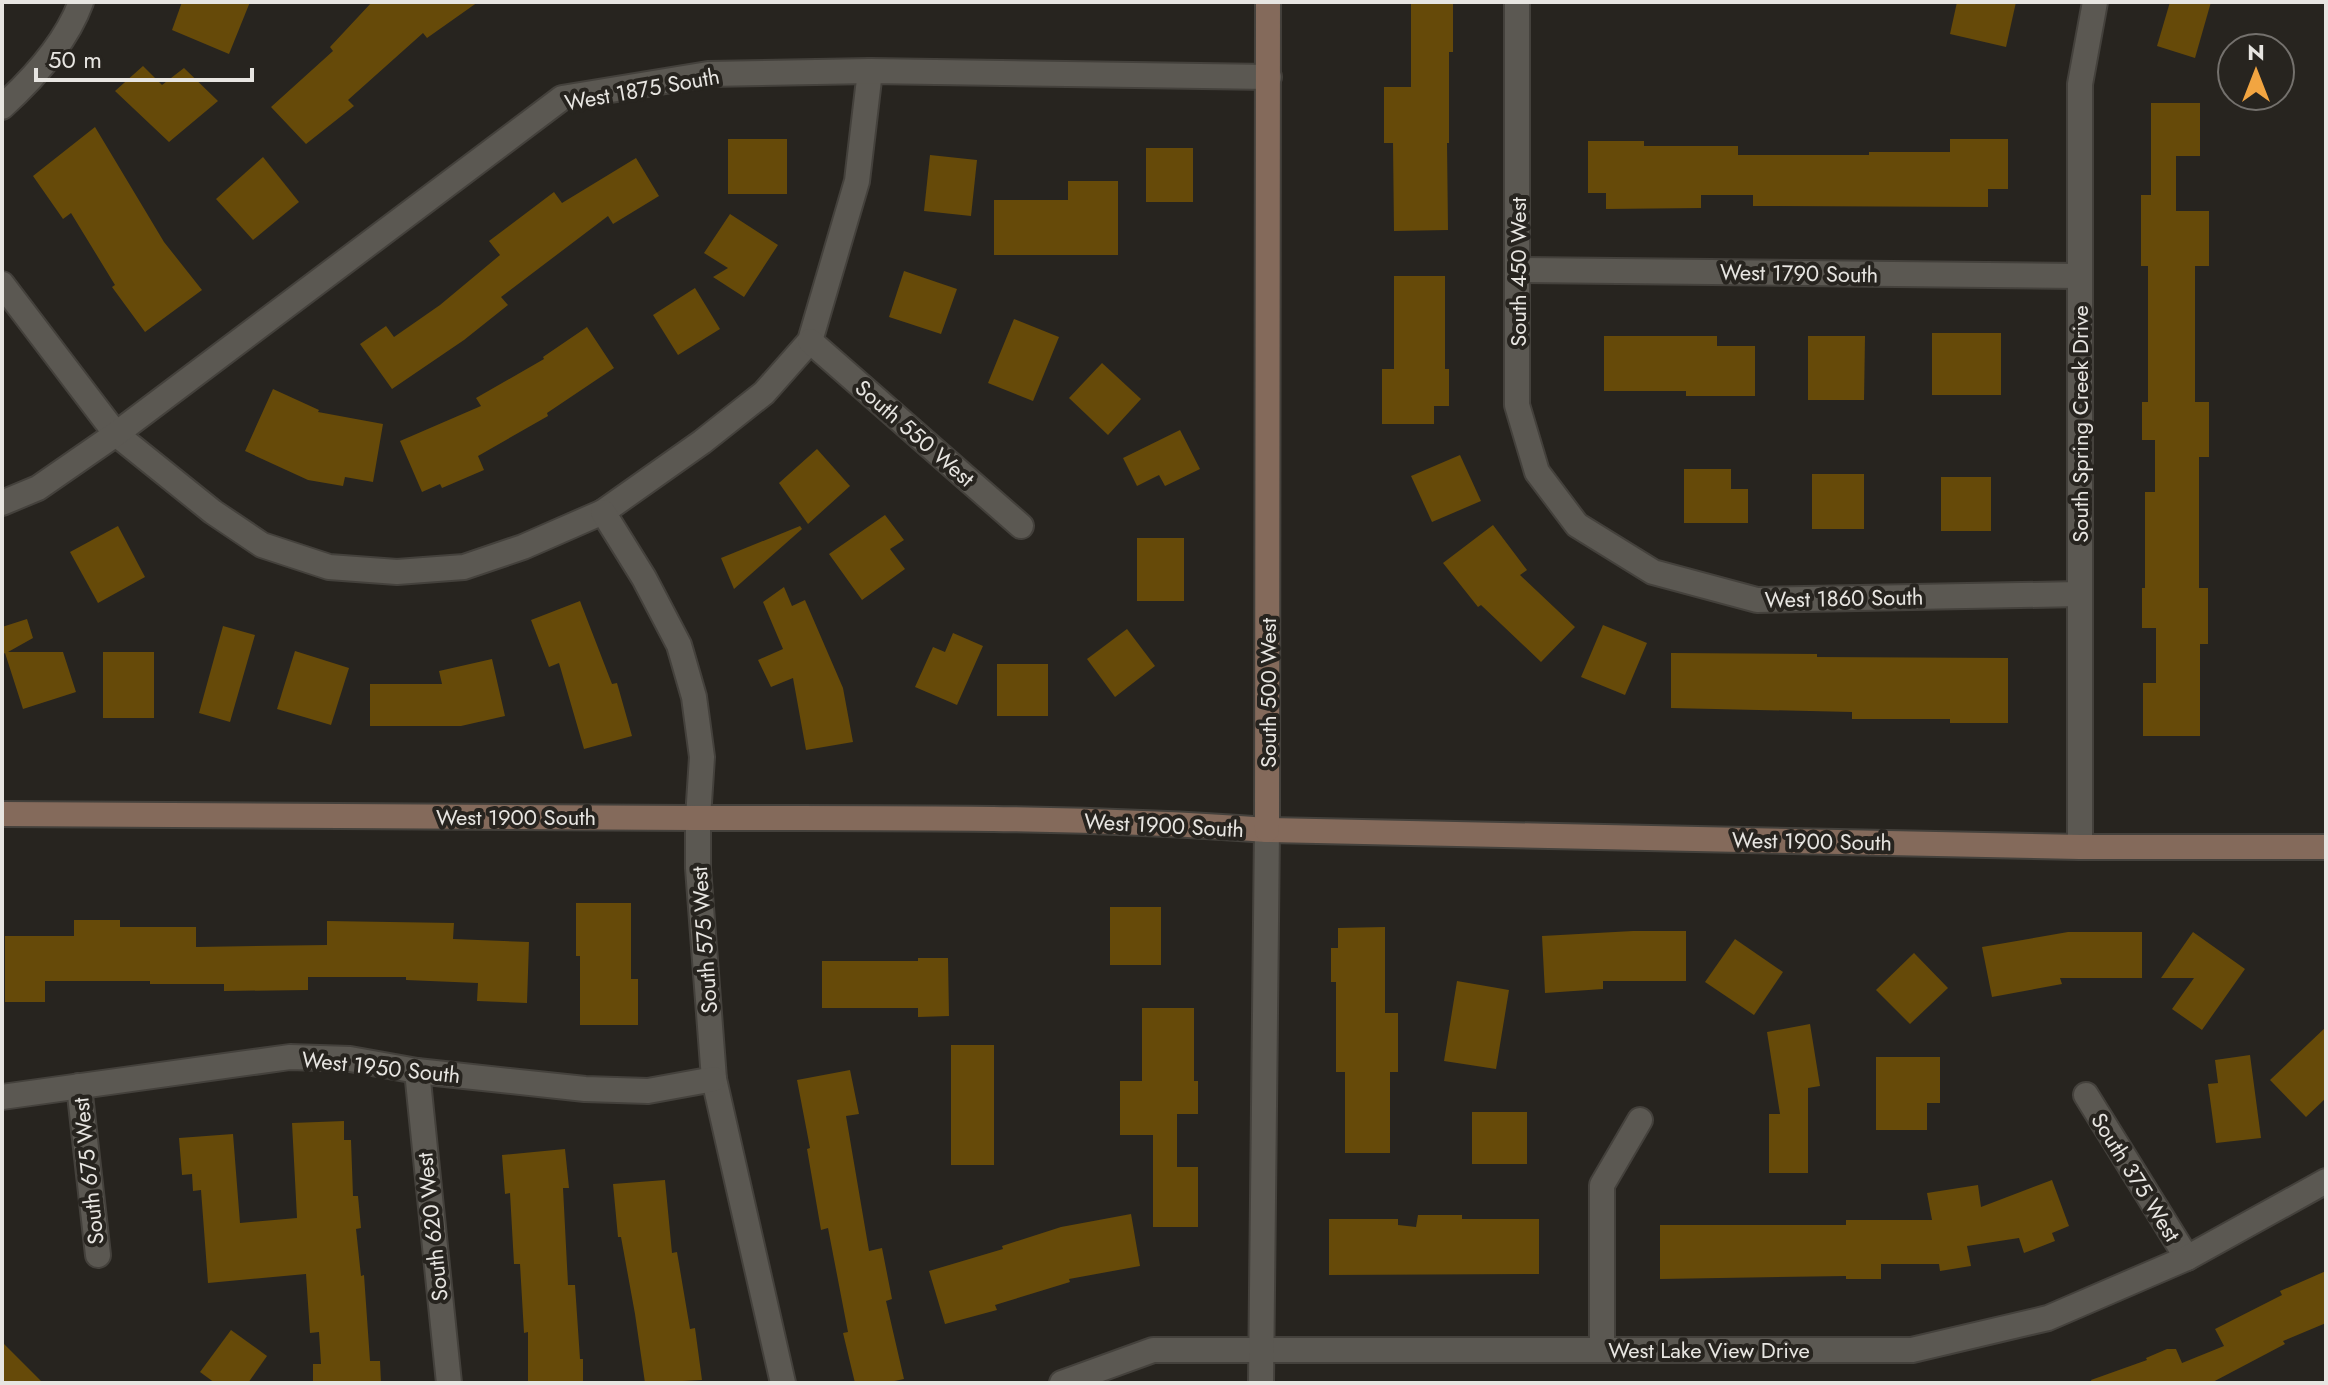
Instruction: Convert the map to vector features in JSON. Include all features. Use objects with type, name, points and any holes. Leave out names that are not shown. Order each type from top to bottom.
[{"type":"street","points":[[2,107],[34,78],[76,17],[81,2]]},
{"type":"street","name":"South 500 West","points":[[1261,1383],[1267,830],[1268,2]]},
{"type":"street","name":"South 450 West","points":[[1517,2],[1517,405],[1537,472],[1577,525]]},
{"type":"street","name":"South Spring Creek Drive","points":[[2080,847],[2080,84],[2095,2]]},
{"type":"street","points":[[2,284],[116,434],[213,512],[262,545],[329,567],[397,572],[464,567],[523,547],[603,512],[702,442],[764,393],[810,341],[857,181],[870,71]]},
{"type":"street","name":"West 1875 South","points":[[2,503],[38,488],[116,434],[562,98],[708,74],[870,71],[1269,77]]},
{"type":"street","name":"West 1790 South","points":[[1518,270],[2080,276]]},
{"type":"street","name":"South 550 West","points":[[810,341],[1021,526]]},
{"type":"street","name":"South 575 West","points":[[603,512],[644,578],[679,645],[694,697],[702,757],[698,868],[714,1079],[783,1383]]},
{"type":"street","name":"West 1860 South","points":[[1577,525],[1653,572],[1757,600],[2080,594]]},
{"type":"street","name":"West 1900 South","points":[[2,814],[968,817],[1149,822],[1267,830],[2080,847],[2326,847]]},
{"type":"street","name":"West 1950 South","points":[[2,1097],[290,1057],[350,1059],[417,1071],[585,1089],[648,1091],[714,1079]]},
{"type":"street","name":"South 620 West","points":[[417,1071],[449,1383]]},
{"type":"street","name":"South 675 West","points":[[79,1086],[98,1255]]},
{"type":"street","name":"South 375 West","points":[[2086,1095],[2187,1258]]},
{"type":"street","points":[[1602,1350],[1602,1185],[1640,1120]]},
{"type":"street","name":"West Lake View Drive","points":[[1062,1383],[1153,1350],[1912,1350],[2048,1318],[2187,1258],[2326,1181]]},
{"type":"building","points":[[182,2],[250,2],[229,54],[172,30]]},
{"type":"building","points":[[372,2],[478,2],[427,38],[423,33],[348,100],[354,106],[306,144],[271,107],[333,51],[330,47]]},
{"type":"building","points":[[1411,2],[1453,2],[1447,143],[1448,230],[1394,231],[1393,143],[1384,143],[1384,87],[1411,87]]},
{"type":"building","points":[[1957,2],[2016,2],[2006,47],[1950,34]]},
{"type":"building","points":[[2170,2],[2211,2],[2195,58],[2157,46]]},
{"type":"building","points":[[143,66],[162,85],[184,68],[218,101],[169,142],[115,91]]},
{"type":"building","points":[[2151,103],[2200,103],[2200,156],[2176,156],[2176,211],[2209,211],[2209,266],[2195,266],[2195,402],[2209,402],[2209,457],[2199,457],[2199,588],[2208,588],[2208,644],[2200,644],[2200,736],[2143,736],[2143,683],[2156,683],[2156,628],[2142,628],[2145,492],[2155,492],[2155,440],[2142,440],[2142,402],[2148,402],[2148,266],[2141,266],[2141,195],[2151,195]]},
{"type":"building","points":[[95,127],[164,242],[202,290],[145,332],[112,287],[115,285],[71,213],[63,219],[33,176]]},
{"type":"building","points":[[728,139],[787,139],[787,194],[728,194]]},
{"type":"building","points":[[1950,139],[2008,139],[2008,189],[1988,189],[1988,207],[1753,206],[1753,195],[1701,195],[1701,208],[1606,209],[1606,193],[1588,193],[1588,141],[1644,141],[1644,146],[1738,146],[1738,155],[1869,155],[1869,152],[1950,152]]},
{"type":"building","points":[[1146,148],[1193,148],[1193,202],[1146,202]]},
{"type":"building","points":[[930,155],[977,160],[971,216],[924,211]]},
{"type":"building","points":[[263,157],[299,202],[253,240],[216,199]]},
{"type":"building","points":[[636,158],[659,196],[613,224],[608,216],[501,297],[508,305],[464,340],[392,389],[360,344],[386,326],[394,337],[440,305],[500,255],[489,241],[554,192],[562,203]]},
{"type":"building","points":[[1068,181],[1118,181],[1118,255],[994,255],[994,200],[1068,200]]},
{"type":"building","points":[[730,214],[778,245],[744,297],[713,277],[728,268],[704,253]]},
{"type":"building","points":[[904,271],[957,289],[941,334],[889,317]]},
{"type":"building","points":[[1394,276],[1445,276],[1445,369],[1449,369],[1449,406],[1434,406],[1434,424],[1382,424],[1382,369],[1394,369]]},
{"type":"building","points":[[695,288],[720,329],[678,355],[653,315]]},
{"type":"building","points":[[1014,319],[1059,337],[1033,401],[988,383]]},
{"type":"building","points":[[587,327],[614,368],[547,413],[548,416],[478,456],[484,470],[442,488],[440,484],[422,492],[400,441],[481,406],[476,398],[544,359]]},
{"type":"building","points":[[1932,333],[2001,333],[2001,395],[1932,395]]},
{"type":"building","points":[[1604,336],[1717,336],[1717,346],[1755,346],[1755,396],[1686,396],[1686,391],[1604,391]]},
{"type":"building","points":[[1808,336],[1865,336],[1864,400],[1808,400]]},
{"type":"building","points":[[1102,363],[1141,399],[1108,435],[1069,398]]},
{"type":"building","points":[[273,389],[318,412],[383,424],[373,482],[345,477],[343,486],[308,480],[245,451]]},
{"type":"building","points":[[1180,430],[1200,469],[1165,486],[1159,475],[1137,486],[1123,458]]},
{"type":"building","points":[[817,449],[850,486],[808,524],[779,483]]},
{"type":"building","points":[[1460,455],[1481,501],[1432,522],[1411,476]]},
{"type":"building","points":[[1684,469],[1731,469],[1731,489],[1748,489],[1748,523],[1684,523]]},
{"type":"building","points":[[1812,474],[1864,474],[1864,529],[1812,529]]},
{"type":"building","points":[[1941,477],[1991,477],[1991,531],[1941,531]]},
{"type":"building","points":[[885,515],[904,540],[890,549],[905,569],[862,600],[829,554]]},
{"type":"building","points":[[1493,525],[1527,570],[1520,575],[1575,627],[1541,662],[1481,605],[1478,607],[1443,563]]},
{"type":"building","points":[[118,526],[145,577],[98,603],[70,552]]},
{"type":"building","points":[[800,526],[802,529],[734,589],[721,558]]},
{"type":"building","points":[[1137,538],[1184,538],[1184,601],[1137,601]]},
{"type":"building","points":[[784,587],[792,606],[805,600],[843,688],[853,742],[806,750],[793,678],[771,687],[758,660],[783,649],[763,602]]},
{"type":"building","points":[[580,601],[612,684],[617,683],[632,736],[584,749],[559,663],[549,667],[531,620]]},
{"type":"building","points":[[27,619],[33,638],[8,652],[63,652],[76,692],[23,709],[5,653],[2,655],[2,627]]},
{"type":"building","points":[[1603,625],[1647,643],[1625,695],[1581,677]]},
{"type":"building","points":[[223,626],[255,635],[230,722],[199,713]]},
{"type":"building","points":[[1127,629],[1155,666],[1115,697],[1087,659]]},
{"type":"building","points":[[953,633],[983,646],[957,705],[915,687],[933,647],[945,652]]},
{"type":"building","points":[[295,651],[349,668],[331,725],[277,709]]},
{"type":"building","points":[[103,652],[154,652],[154,718],[103,718]]},
{"type":"building","points":[[1671,653],[2008,658],[2008,723],[1950,723],[1950,719],[1852,719],[1852,712],[1671,708]]},
{"type":"building","points":[[492,659],[505,716],[461,726],[370,726],[370,684],[442,684],[439,671]]},
{"type":"building","points":[[997,664],[1048,664],[1048,716],[997,716]]},
{"type":"building","points":[[576,903],[631,903],[631,979],[638,979],[638,1025],[580,1025]]},
{"type":"building","points":[[1110,907],[1161,907],[1161,965],[1110,965]]},
{"type":"building","points":[[74,920],[120,920],[120,927],[196,927],[196,947],[327,945],[327,921],[454,923],[453,939],[529,942],[527,1003],[477,1001],[478,983],[406,980],[406,977],[308,977],[308,990],[224,991],[224,984],[45,981],[45,1002],[5,1002],[5,936],[74,936]]},
{"type":"building","points":[[1385,927],[1385,1013],[1398,1013],[1398,1072],[1390,1072],[1390,1153],[1345,1153],[1345,1072],[1336,1072],[1336,982],[1331,982],[1331,948],[1338,948],[1338,928]]},
{"type":"building","points":[[1686,931],[1686,981],[1603,981],[1603,989],[1545,993],[1542,936]]},
{"type":"building","points":[[2068,932],[2142,932],[2142,978],[2060,978],[2062,984],[1992,997],[1982,947]]},
{"type":"building","points":[[2193,932],[2245,969],[2202,1030],[2172,1009],[2194,978],[2161,978]]},
{"type":"building","points":[[1735,939],[1783,972],[1754,1015],[1705,982]]},
{"type":"building","points":[[1914,953],[1948,988],[1910,1024],[1876,990]]},
{"type":"building","points":[[918,958],[948,958],[949,1016],[918,1017],[918,1008],[822,1008],[822,961],[918,961]]},
{"type":"building","points":[[1457,981],[1509,990],[1496,1069],[1444,1061]]},
{"type":"building","points":[[1142,1008],[1194,1008],[1194,1081],[1198,1081],[1198,1114],[1177,1114],[1177,1167],[1198,1167],[1198,1227],[1153,1227],[1153,1135],[1120,1135],[1120,1081],[1142,1081]]},
{"type":"building","points":[[1810,1024],[1820,1086],[1808,1088],[1808,1173],[1769,1173],[1769,1114],[1780,1114],[1767,1032]]},
{"type":"building","points":[[2326,1027],[2326,1098],[2306,1117],[2270,1080]]},
{"type":"building","points":[[951,1045],[994,1045],[994,1165],[951,1165]]},
{"type":"building","points":[[2250,1055],[2261,1138],[2216,1143],[2208,1084],[2218,1083],[2215,1060]]},
{"type":"building","points":[[1876,1057],[1940,1057],[1940,1103],[1927,1103],[1927,1130],[1876,1130]]},
{"type":"building","points":[[850,1070],[859,1114],[846,1116],[869,1251],[882,1248],[892,1299],[886,1301],[904,1379],[885,1383],[855,1383],[843,1333],[848,1332],[828,1228],[821,1230],[797,1080]]},
{"type":"building","points":[[1472,1112],[1527,1112],[1527,1164],[1472,1164]]},
{"type":"building","points":[[344,1121],[344,1140],[351,1140],[353,1196],[358,1196],[361,1228],[356,1229],[361,1276],[364,1275],[370,1361],[380,1361],[381,1383],[313,1383],[313,1364],[321,1364],[319,1332],[310,1333],[306,1274],[208,1283],[201,1190],[193,1191],[192,1174],[182,1175],[179,1138],[233,1134],[240,1223],[297,1218],[292,1123]]},
{"type":"building","points":[[565,1149],[569,1188],[563,1188],[568,1285],[575,1285],[583,1383],[528,1383],[528,1332],[524,1333],[520,1264],[514,1264],[510,1193],[505,1194],[502,1155]]},
{"type":"building","points":[[665,1180],[672,1253],[677,1252],[690,1329],[695,1328],[702,1380],[645,1383],[621,1237],[618,1237],[613,1184]]},
{"type":"building","points":[[2052,1180],[2069,1226],[2052,1233],[2055,1241],[2024,1253],[2019,1238],[1967,1246],[1971,1266],[1940,1271],[1939,1264],[1881,1264],[1881,1279],[1846,1279],[1846,1276],[1660,1279],[1660,1225],[1846,1225],[1846,1220],[1932,1220],[1927,1193],[1978,1185],[1981,1207]]},
{"type":"building","points":[[1131,1214],[1140,1266],[1069,1279],[1070,1282],[995,1305],[997,1310],[945,1324],[929,1271],[1003,1249],[1002,1246],[1061,1227]]},
{"type":"building","points":[[1418,1215],[1462,1215],[1462,1219],[1539,1219],[1539,1274],[1329,1275],[1329,1219],[1398,1219],[1398,1225],[1416,1227]]},
{"type":"building","points":[[2326,1271],[2326,1323],[2283,1341],[2285,1344],[2211,1383],[2092,1383],[2091,1380],[2147,1360],[2167,1349],[2176,1349],[2182,1363],[2224,1346],[2215,1329],[2282,1295],[2280,1291]]},
{"type":"building","points":[[231,1330],[267,1356],[248,1383],[215,1383],[200,1372]]},
{"type":"building","points":[[2,1342],[43,1383],[2,1383]]}]
